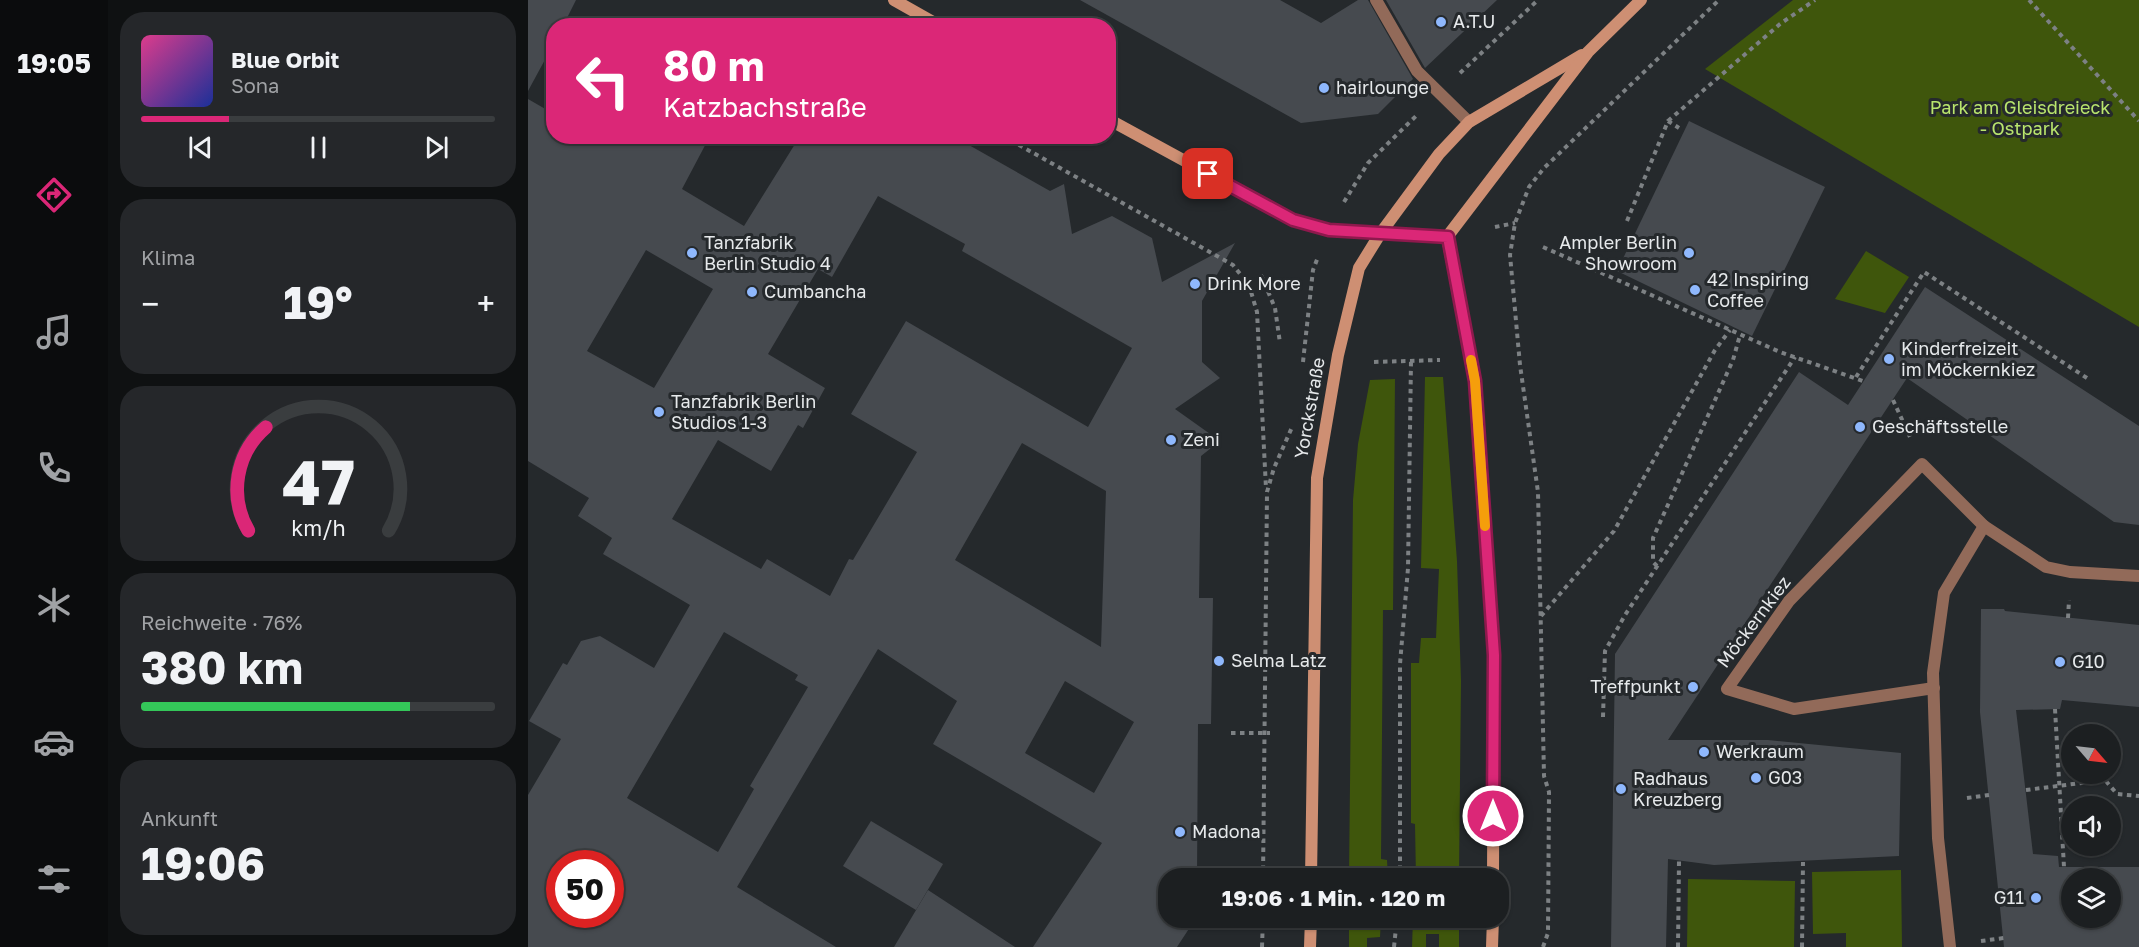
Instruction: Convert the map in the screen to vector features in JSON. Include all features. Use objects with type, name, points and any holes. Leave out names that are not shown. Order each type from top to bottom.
[{"type":"main road","points":[[894,0],[926,18]]},
{"type":"main road","name":"Yorckstraße","points":[[1448,237],[1588,52],[1641,0]]},
{"type":"main road","name":"Yorckstraße","points":[[1311,868],[1317,478],[1338,355],[1359,268],[1380,234],[1439,154],[1469,122],[1588,52]]},
{"type":"main road","points":[[1116,123],[1293,220],[1329,230],[1448,237],[1476,393],[1494,655],[1493,868]]},
{"type":"main road","points":[[1311,928],[1311,947]]},
{"type":"main road","points":[[1492,928],[1492,947]]},
{"type":"street","points":[[1376,0],[1417,71],[1469,122]]},
{"type":"street","points":[[1922,464],[1984,526],[2046,567],[2070,572],[2139,576]]},
{"type":"street","name":"Möckernkiez","points":[[1922,464],[1789,601],[1727,689],[1794,709],[1934,688]]},
{"type":"street","points":[[1950,947],[1938,838],[1933,673],[1944,592],[1984,526]]},
{"type":"path","points":[[1543,947],[1548,933],[1549,792],[1544,776],[1538,492],[1513,305],[1510,255],[1515,223],[1529,187],[1544,168],[1719,0]]},
{"type":"path","points":[[1627,221],[1668,121],[1780,24],[1815,0]]},
{"type":"path","points":[[2029,0],[2139,121]]},
{"type":"path","points":[[1668,121],[1679,128]]},
{"type":"path","points":[[1017,144],[1233,265],[1249,285],[1257,312],[1267,492],[1263,868]]},
{"type":"path","points":[[1302,370],[1313,270],[1329,230],[1353,186]]},
{"type":"path","points":[[1543,247],[1740,335],[1863,381]]},
{"type":"path","points":[[1856,377],[1924,272],[2090,380]]},
{"type":"path","points":[[1262,275],[1275,308],[1280,343]]},
{"type":"path","points":[[1541,616],[1614,531],[1715,350],[1730,330]]},
{"type":"path","points":[[1657,566],[1653,562],[1653,538],[1733,360],[1740,335]]},
{"type":"path","points":[[1603,717],[1605,651],[1657,566],[1795,357]]},
{"type":"path","points":[[1374,362],[1441,360]]},
{"type":"path","points":[[1400,868],[1400,664],[1408,568],[1411,361]]},
{"type":"path","points":[[1893,400],[1922,464]]},
{"type":"path","points":[[1267,492],[1274,468],[1299,414]]},
{"type":"path","points":[[2055,709],[2064,867]]},
{"type":"path","points":[[1231,733],[1270,733]]},
{"type":"path","points":[[2026,790],[2105,780],[2117,794],[2139,795]]},
{"type":"path","points":[[1678,947],[1679,861]]},
{"type":"path","points":[[1802,947],[1803,862]]},
{"type":"path","points":[[1262,947],[1263,928]]},
{"type":"path","points":[[1394,947],[1396,928]]},
{"type":"green space","name":"Park am Gleisdreieck - Ostpark","points":[[1793,0],[2139,0],[2139,327],[1705,69]]},
{"type":"green space","points":[[1866,251],[1909,277],[1885,313],[1835,299]]},
{"type":"green space","points":[[1425,377],[1443,377],[1457,561],[1461,681],[1459,868],[1416,868],[1415,824],[1411,823],[1411,663],[1419,663],[1421,638],[1436,638],[1439,569],[1421,568]]},
{"type":"green space","points":[[1395,379],[1393,610],[1383,610],[1381,859],[1387,860],[1387,868],[1349,868],[1353,500],[1358,444],[1370,380]]},
{"type":"green space","points":[[1901,870],[1902,947],[1846,947],[1846,933],[1813,934],[1812,872]]},
{"type":"green space","points":[[1688,879],[1795,881],[1794,947],[1687,947]]},
{"type":"green space","points":[[1349,928],[1380,928],[1380,937],[1367,938],[1367,947],[1349,947]]},
{"type":"green space","points":[[1413,928],[1459,928],[1459,947],[1439,947],[1439,934],[1426,934],[1426,947],[1412,947]]},
{"type":"building","points":[[528,0],[576,0],[567,18],[546,18],[546,58],[528,91]]},
{"type":"building","points":[[1080,0],[1280,0],[1321,23],[1358,0],[1368,0],[1413,79],[1378,114],[1301,123]]},
{"type":"building","name":"A.T.U","points":[[1386,0],[1497,0],[1425,68]]},
{"type":"building","points":[[528,99],[546,109],[546,144],[706,144],[682,189],[744,226],[795,144],[967,144],[1050,191],[1064,184],[1072,234],[1112,216],[1152,238],[1162,282],[1235,243],[1202,301],[1202,362],[1220,378],[1175,409],[1220,441],[1201,456],[1199,598],[1213,598],[1211,724],[1198,724],[1197,868],[1158,868],[1158,928],[1189,928],[1177,947],[1033,947],[1102,843],[933,744],[957,701],[878,649],[737,887],[836,947],[528,947],[528,795],[561,739],[529,721],[563,663],[567,665],[581,641],[600,636],[654,668],[690,605],[603,554],[612,538],[578,516],[589,498],[528,461]],"holes":[[[878,196],[965,244],[962,251],[1132,348],[1088,427],[906,321],[851,414],[917,452],[853,560],[849,559],[830,596],[767,559],[761,569],[672,519],[718,440],[771,471],[798,425],[803,428],[825,388],[768,354],[818,269],[832,277]],[[646,250],[713,289],[654,388],[587,351]],[[1022,443],[1106,491],[1101,647],[955,560]],[[724,632],[798,675],[795,680],[808,687],[750,786],[754,789],[718,852],[627,798]],[[1065,681],[1134,722],[1094,793],[1025,753]]]},
{"type":"building","points":[[1689,121],[1825,187],[1752,336],[1617,271]]},
{"type":"building","points":[[1925,287],[2139,426],[2139,525],[2114,522],[1907,378],[1668,740],[1768,740],[1901,753],[1899,856],[1714,865],[1668,859],[1666,947],[1611,947],[1615,654],[1799,372],[1848,405]]},
{"type":"building","points":[[1981,609],[2004,609],[2005,611],[2139,625],[2139,707],[2062,700],[2060,709],[2016,710],[2033,854],[2058,856],[2059,867],[2139,867],[2139,947],[2004,947],[1980,712]]},
{"type":"building","points":[[871,821],[943,864],[916,910],[843,866]]},
{"type":"building","points":[[928,890],[1015,947],[894,947]]},
{"type":"slow traffic","points":[[1471,360],[1475,381],[1485,526]]},
{"type":"place","name":"A.T.U","points":[[1441,22]]},
{"type":"place","name":"hairlounge","points":[[1324,88]]},
{"type":"place","name":"Tanzfabrik Berlin Studio 4","points":[[692,253]]},
{"type":"place","name":"Ampler Berlin Showroom","points":[[1689,253]]},
{"type":"place","name":"Drink More","points":[[1195,284]]},
{"type":"place","name":"42 Inspiring Coffee","points":[[1695,290]]},
{"type":"place","name":"Cumbancha","points":[[752,292]]},
{"type":"place","name":"Kinderfreizeit im Möckernkiez","points":[[1889,359]]},
{"type":"place","name":"Tanzfabrik Berlin Studios 1-3","points":[[659,412]]},
{"type":"place","name":"Geschäftsstelle","points":[[1860,427]]},
{"type":"place","name":"Zeni","points":[[1171,440]]},
{"type":"place","name":"Selma Latz","points":[[1219,661]]},
{"type":"place","name":"G10","points":[[2060,662]]},
{"type":"place","name":"Treffpunkt","points":[[1693,687]]},
{"type":"place","name":"Werkraum","points":[[1704,752]]},
{"type":"place","name":"G03","points":[[1756,778]]},
{"type":"place","name":"Radhaus Kreuzberg","points":[[1621,789]]},
{"type":"place","name":"Madona","points":[[1180,832]]},
{"type":"place","name":"G11","points":[[2036,898]]},
{"type":"route","points":[[1208,174],[1293,220],[1329,230],[1448,237],[1475,381],[1494,655],[1493,816]]}]
